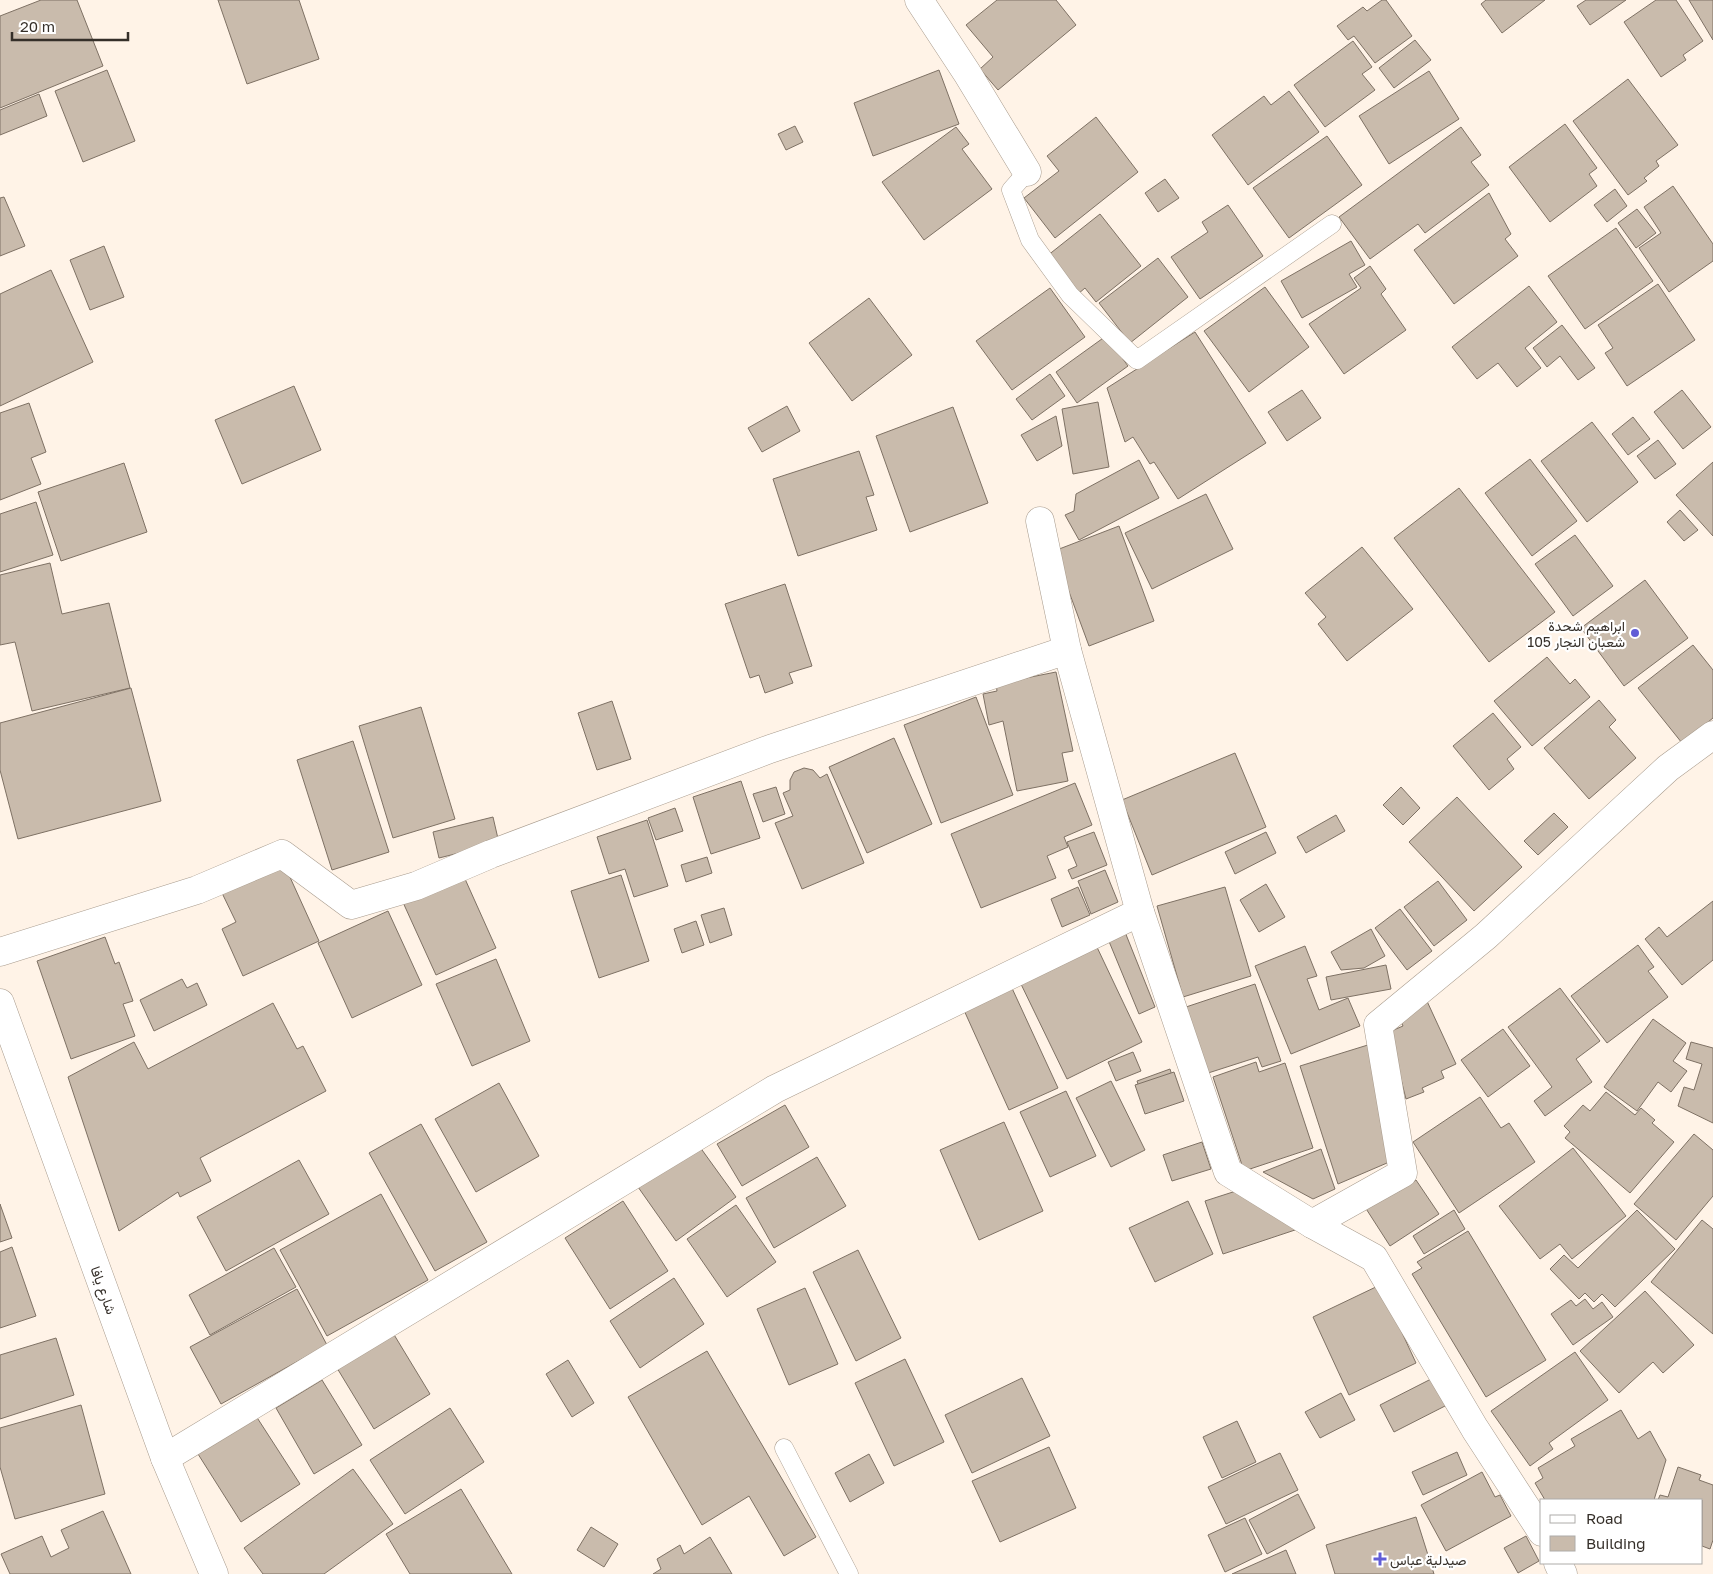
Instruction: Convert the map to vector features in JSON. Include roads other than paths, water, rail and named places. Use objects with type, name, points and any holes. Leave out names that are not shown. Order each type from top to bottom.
[{"type":"street","points":[[919,0],[967,72],[1027,172]]},
{"type":"street","points":[[1040,521],[1067,650],[1140,912],[1228,1172],[1312,1224],[1374,1258],[1475,1429],[1540,1529]]},
{"type":"street","points":[[0,952],[197,890],[282,854],[351,905],[416,886],[491,854],[770,749],[1067,650]]},
{"type":"street","points":[[1312,1224],[1403,1173],[1378,1025],[1486,936],[1668,768],[1713,735]]},
{"type":"street","points":[[164,1458],[775,1089],[1140,912]]},
{"type":"street","name":"شارع يافا","points":[[0,1003],[164,1458],[214,1574]]},
{"type":"lane","points":[[1027,172],[1011,190],[1030,240],[1070,295],[1137,360],[1332,224]]},
{"type":"lane","points":[[784,1448],[850,1574]]},
{"type":"place","name":"ابراهيم شحدة شعبان النجار 105","points":[[1635,633]]},
{"type":"place","name":"صيدلية عباس","points":[[1380,1559]]}]
